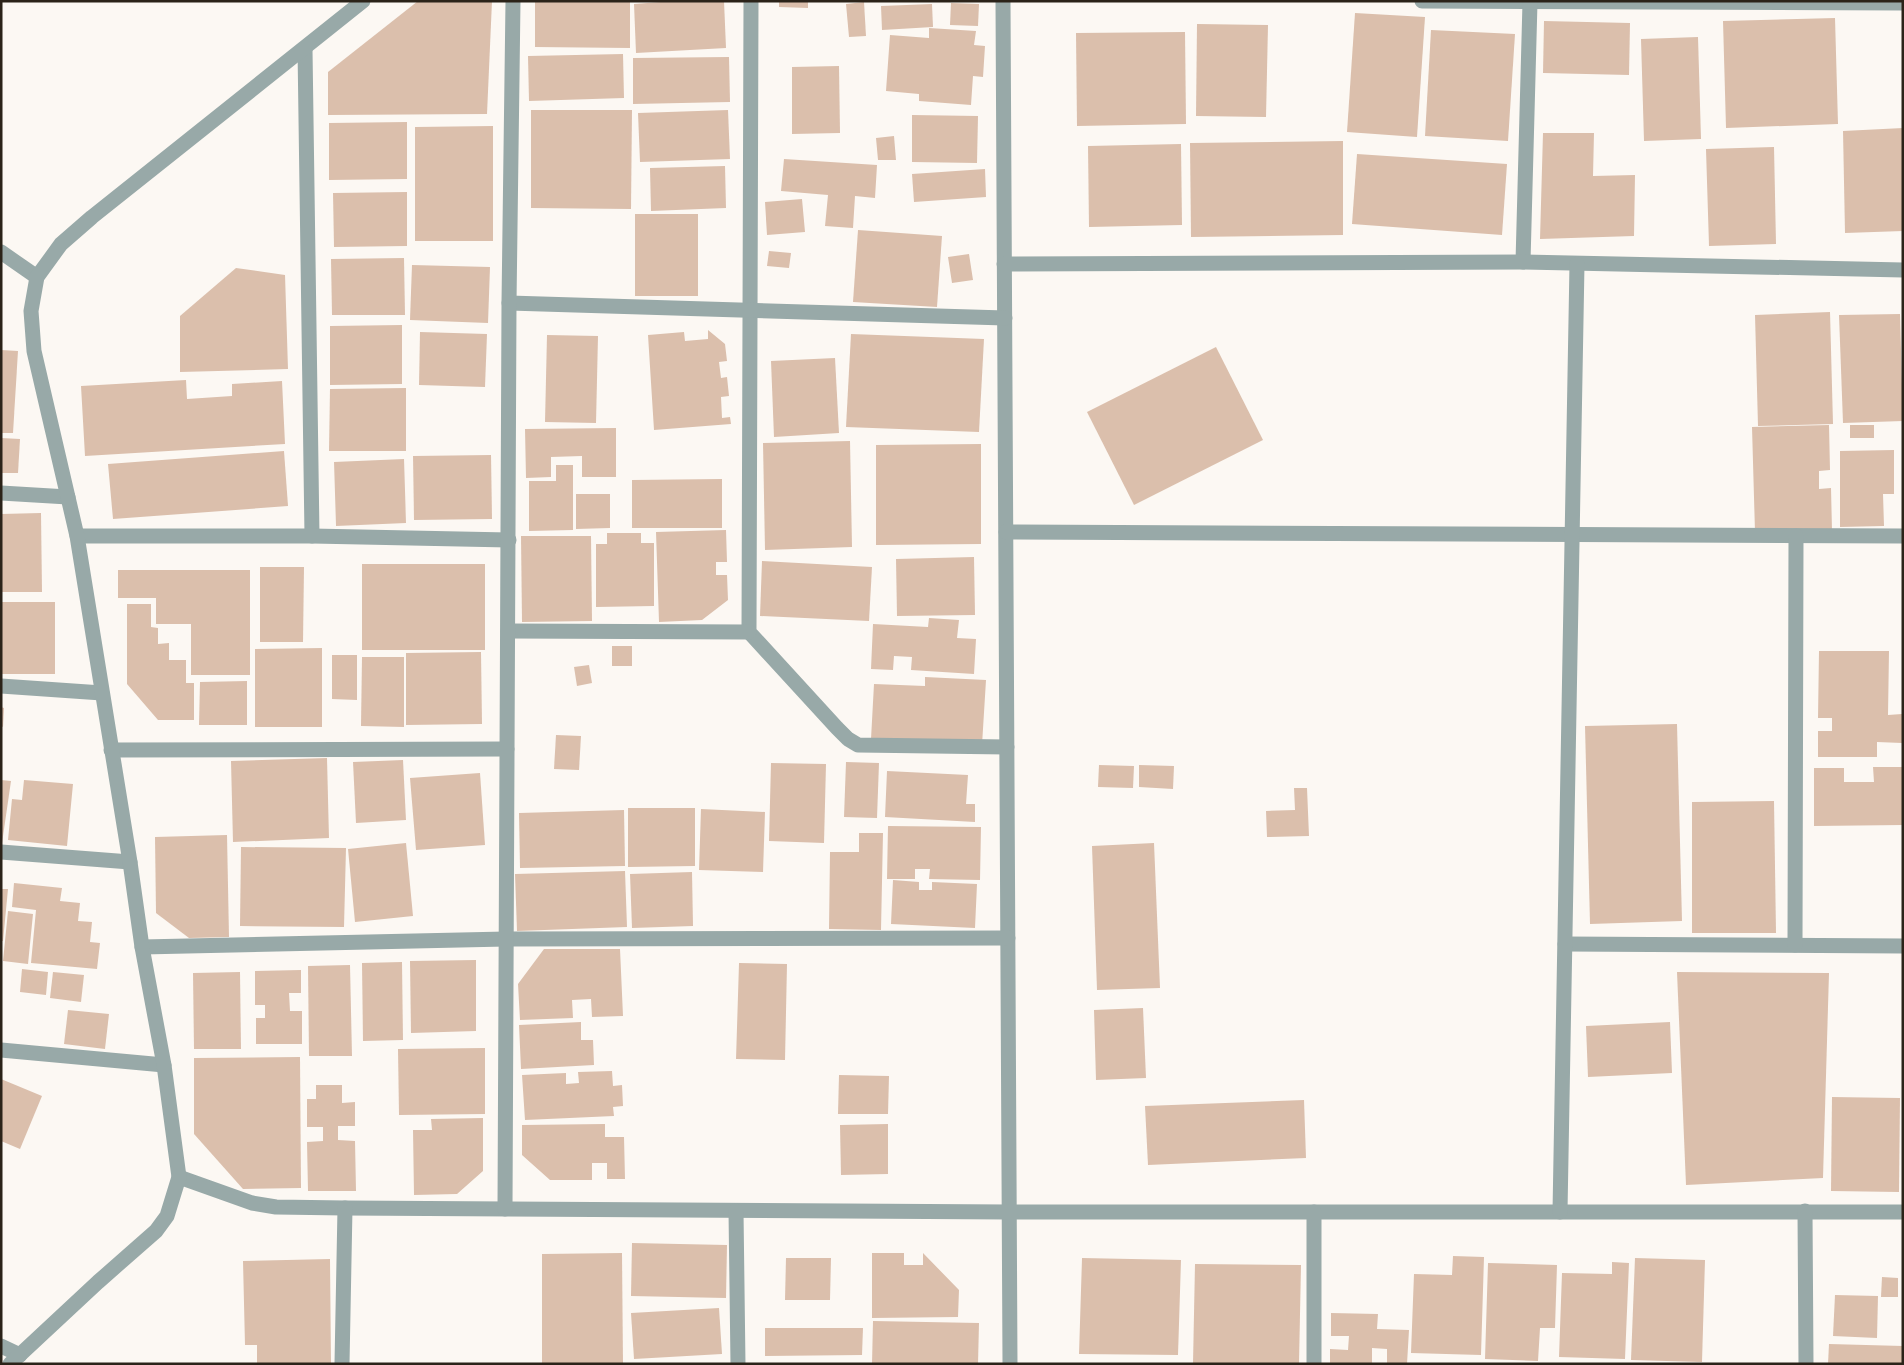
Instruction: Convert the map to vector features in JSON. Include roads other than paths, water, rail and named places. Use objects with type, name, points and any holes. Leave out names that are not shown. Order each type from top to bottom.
[{"type":"street","points":[[1,1346],[15,1359],[156,1231],[167,1216],[179,1177],[164,1065],[142,947],[77,536],[34,352],[31,312],[37,277],[61,244],[92,217],[363,1]]},
{"type":"street","points":[[505,1210],[509,303],[513,1]]},
{"type":"street","points":[[751,1],[749,632],[837,728],[848,739],[858,745],[1007,747]]},
{"type":"street","points":[[1002,1],[1010,1364]]},
{"type":"street","points":[[1422,1],[1903,3]]},
{"type":"street","points":[[1523,262],[1530,2]]},
{"type":"street","points":[[304,49],[312,536]]},
{"type":"street","points":[[1,252],[37,277]]},
{"type":"street","points":[[1004,264],[1523,262],[1903,270]]},
{"type":"street","points":[[1560,1212],[1577,264]]},
{"type":"street","points":[[509,303],[1005,318]]},
{"type":"street","points":[[1,493],[68,497]]},
{"type":"street","points":[[1006,532],[1903,536]]},
{"type":"street","points":[[77,536],[312,536],[509,540]]},
{"type":"street","points":[[1795,945],[1796,536]]},
{"type":"street","points":[[508,631],[749,632]]},
{"type":"street","points":[[1,686],[102,693]]},
{"type":"street","points":[[111,750],[507,749]]},
{"type":"street","points":[[1,852],[130,862]]},
{"type":"street","points":[[142,947],[506,938],[1008,938]]},
{"type":"street","points":[[1564,944],[1903,946]]},
{"type":"street","points":[[1,1050],[164,1065]]},
{"type":"street","points":[[179,1177],[252,1203],[276,1207],[1009,1212],[1903,1212]]},
{"type":"street","points":[[342,1364],[345,1208]]},
{"type":"street","points":[[736,1211],[738,1364]]},
{"type":"street","points":[[1805,1211],[1806,1364]]},
{"type":"street","points":[[1314,1212],[1314,1364]]}]
